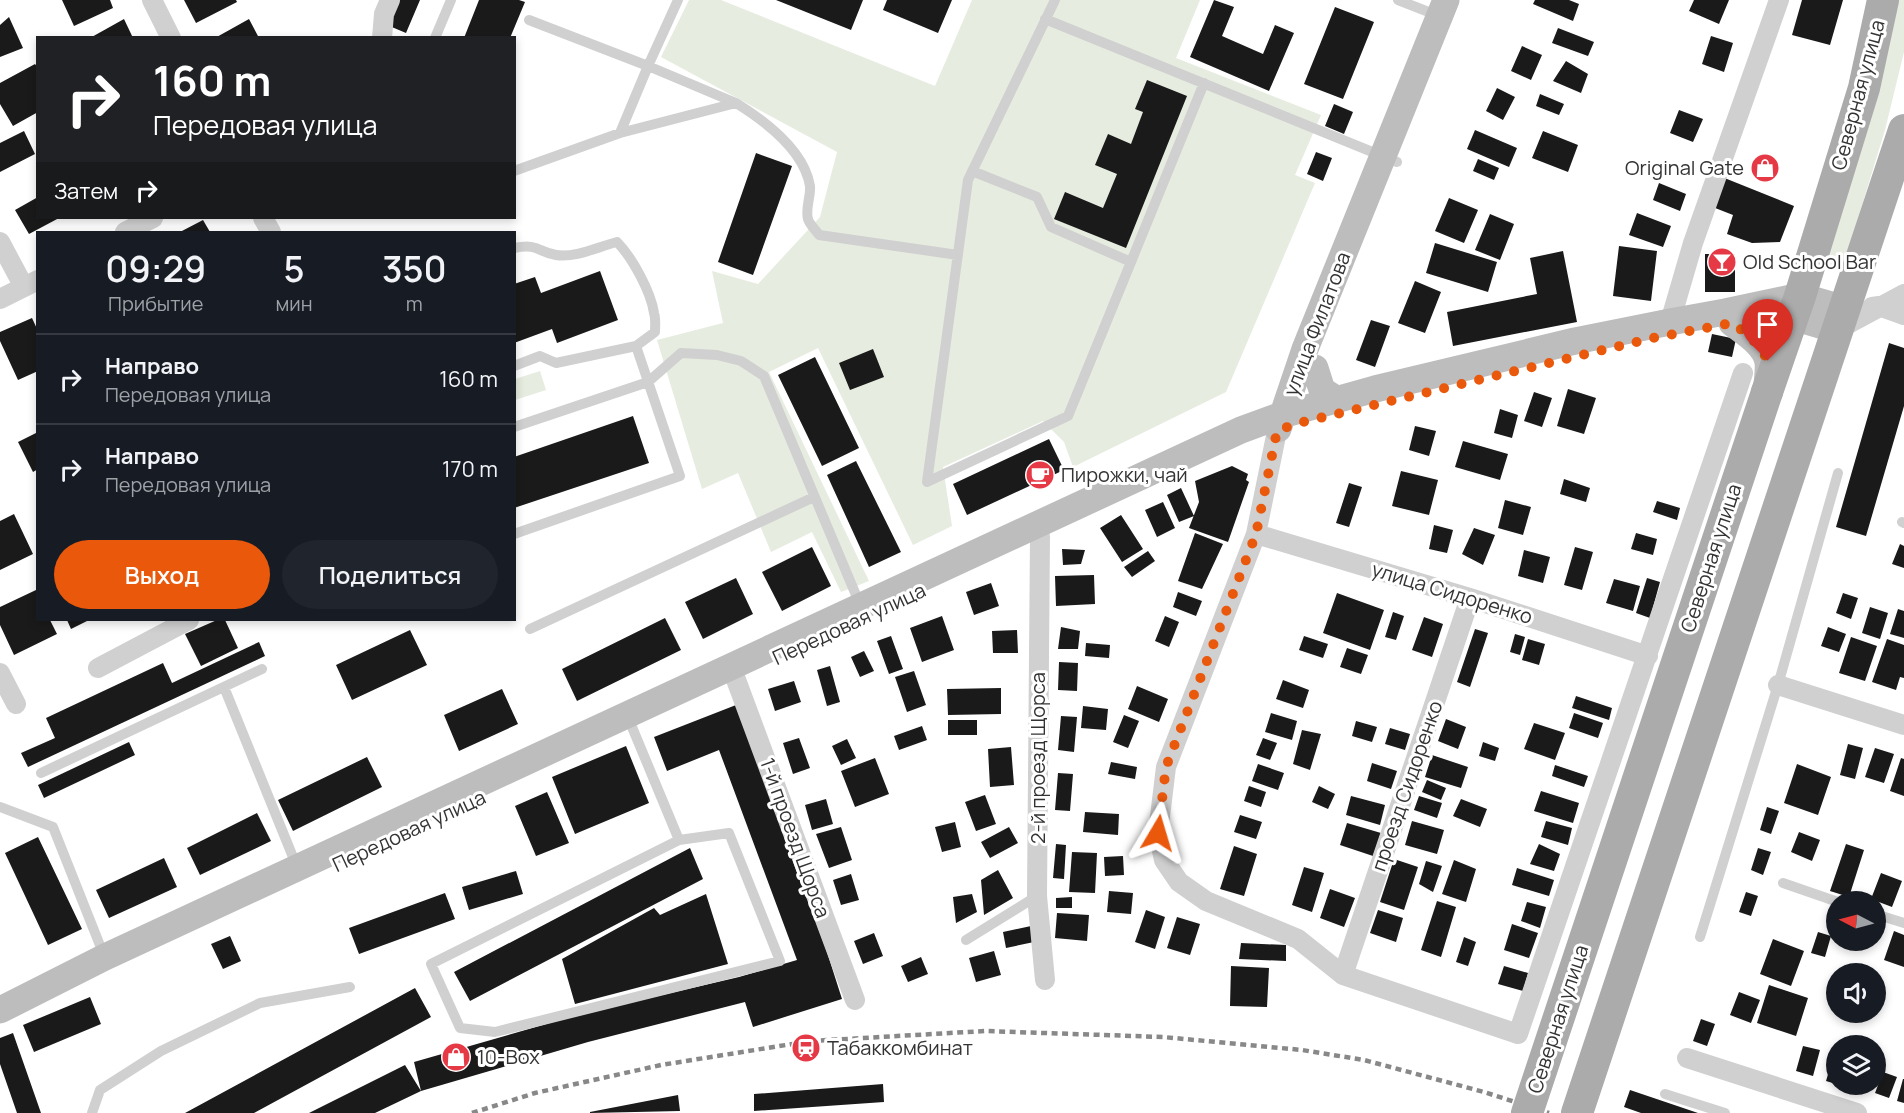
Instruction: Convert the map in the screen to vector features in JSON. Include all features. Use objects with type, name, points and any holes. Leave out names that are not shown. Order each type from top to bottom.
[{"type":"main road","points":[[1289,420],[1315,368],[1390,159],[1462,0]]},
{"type":"main road","name":"Северная улица","points":[[1527,1113],[1755,382],[1796,306],[1864,88],[1883,0]]},
{"type":"main road","name":"улица Филатова","points":[[1289,420],[1305,349],[1390,159],[1442,8]]},
{"type":"main road","points":[[1577,1113],[1904,130]]},
{"type":"main road","name":"Передовая улица","points":[[0,1023],[107,963],[297,868],[863,611],[1240,430],[1653,338],[1763,318],[1796,306]]},
{"type":"main road","name":"Передовая улица","points":[[0,1010],[632,727],[863,611],[1040,536],[1336,399],[1575,341],[1670,322],[1796,306],[1841,319]]},
{"type":"main road","points":[[1732,323],[1753,339],[1768,361],[1755,382]]},
{"type":"main road","points":[[1315,368],[1322,390],[1336,399]]},
{"type":"street","points":[[152,0],[170,36]]},
{"type":"street","points":[[382,36],[384,14],[390,0]]},
{"type":"street","points":[[1670,322],[1693,243],[1779,0]]},
{"type":"street","points":[[127,231],[151,219]]},
{"type":"street","points":[[0,242],[31,283],[0,299]]},
{"type":"street","points":[[1841,319],[1879,306],[1904,294]]},
{"type":"street","points":[[1879,306],[1904,315]]},
{"type":"street","points":[[1343,975],[1518,1034],[1648,656],[1755,382]]},
{"type":"street","name":"улица Филатова","points":[[1289,420],[1256,534],[1166,767],[1158,833],[1164,860],[1179,882],[1206,901],[1298,939],[1343,975]]},
{"type":"street","name":"улица Сидоренко","points":[[1256,534],[1470,598],[1648,656]]},
{"type":"street","name":"2-й проезд Щорса","points":[[1040,536],[1037,896],[1045,980]]},
{"type":"street","name":"проезд Сидоренко","points":[[1343,975],[1470,598]]},
{"type":"street","points":[[98,668],[187,621]]},
{"type":"street","points":[[0,673],[16,704]]},
{"type":"street","name":"1-й проезд Щорса","points":[[735,677],[855,1000]]},
{"type":"street","points":[[1778,685],[1904,725]]},
{"type":"street","points":[[1687,1058],[1857,1113]]},
{"type":"lane","points":[[436,36],[451,0]]},
{"type":"lane","points":[[620,133],[678,0]]},
{"type":"lane","points":[[1055,0],[968,180],[927,482],[1068,416],[1204,83]]},
{"type":"lane","points":[[1398,0],[1442,8]]},
{"type":"lane","points":[[1045,19],[1390,159]]},
{"type":"lane","points":[[529,20],[736,103],[758,117],[782,137],[799,159],[810,186],[808,219],[819,235],[958,255]]},
{"type":"lane","points":[[516,170],[620,133],[736,103]]},
{"type":"lane","points":[[972,171],[1036,197],[1051,227],[1131,262]]},
{"type":"lane","points":[[516,248],[531,246],[555,255],[575,255],[617,242],[637,268],[654,312],[655,332],[636,346],[556,363],[540,356],[516,365]]},
{"type":"lane","points":[[516,533],[680,476],[636,346]]},
{"type":"lane","points":[[516,426],[648,382],[681,353],[717,355],[741,361],[764,376],[863,611]]},
{"type":"lane","points":[[1700,937],[1778,685],[1838,473]]},
{"type":"lane","points":[[530,630],[814,497]]},
{"type":"lane","points":[[41,773],[262,669]]},
{"type":"lane","points":[[224,687],[297,868]]},
{"type":"lane","points":[[632,727],[678,840]]},
{"type":"lane","points":[[0,807],[53,827],[107,963]]},
{"type":"lane","points":[[729,833],[780,961],[495,1032],[460,1028],[431,964],[678,840],[729,833]]},
{"type":"lane","points":[[1783,883],[1826,898]]},
{"type":"lane","points":[[966,940],[1037,896]]},
{"type":"lane","points":[[1886,917],[1904,923]]},
{"type":"lane","points":[[92,1113],[100,1090],[160,1051],[260,1003],[350,987]]},
{"type":"lane","points":[[1665,1094],[1725,1113]]},
{"type":"shaded area","points":[[689,0],[721,0],[935,86],[972,0],[1200,0],[1176,58],[1321,115],[1295,175],[1315,183],[1226,392],[1073,467],[1064,442],[1043,421],[943,467],[952,526],[913,545],[818,348],[769,372],[869,581],[841,592],[812,532],[771,552],[738,473],[702,489],[657,340],[723,323],[712,271],[758,284],[820,217],[837,152],[661,57]]},
{"type":"shaded area","points":[[1897,0],[1904,0],[1904,52],[1885,130],[1844,264],[1824,266]]},
{"type":"shaded area","points":[[540,371],[546,390],[516,400],[516,379]]},
{"type":"building","points":[[62,0],[110,0],[113,8],[74,26]]},
{"type":"building","points":[[184,0],[236,0],[237,2],[196,23]]},
{"type":"building","points":[[397,0],[420,0],[406,33],[387,25]]},
{"type":"building","points":[[479,0],[525,2],[511,36],[465,36]]},
{"type":"building","points":[[776,0],[863,0],[851,30]]},
{"type":"building","points":[[887,0],[952,0],[938,33],[883,10]]},
{"type":"building","points":[[1214,0],[1234,7],[1222,36],[1263,54],[1275,25],[1294,33],[1269,91],[1190,57]]},
{"type":"building","points":[[1535,0],[1569,0],[1579,4],[1573,21],[1533,4]]},
{"type":"building","points":[[1694,0],[1729,0],[1719,24],[1689,11]]},
{"type":"building","points":[[1802,0],[1843,0],[1830,45],[1792,35]]},
{"type":"building","points":[[1335,7],[1374,22],[1343,99],[1304,84]]},
{"type":"building","points":[[9,17],[23,48],[0,57],[0,25]]},
{"type":"building","points":[[124,19],[132,36],[94,36]]},
{"type":"building","points":[[249,19],[258,36],[219,36]]},
{"type":"building","points":[[1558,28],[1594,42],[1588,56],[1552,43]]},
{"type":"building","points":[[1711,36],[1733,43],[1724,72],[1702,64]]},
{"type":"building","points":[[1522,46],[1542,55],[1531,80],[1511,71]]},
{"type":"building","points":[[1566,61],[1588,74],[1581,93],[1553,81]]},
{"type":"building","points":[[35,64],[36,113],[13,126],[0,104],[0,83]]},
{"type":"building","points":[[1147,80],[1187,96],[1126,248],[1054,219],[1065,192],[1103,208],[1117,174],[1095,165],[1108,134],[1131,144],[1143,112],[1135,109]]},
{"type":"building","points":[[1497,88],[1515,97],[1503,120],[1486,111]]},
{"type":"building","points":[[1540,94],[1564,104],[1559,115],[1536,106]]},
{"type":"building","points":[[1334,104],[1353,112],[1344,134],[1325,126]]},
{"type":"building","points":[[1679,110],[1703,119],[1693,142],[1670,133]]},
{"type":"building","points":[[1475,130],[1517,148],[1509,167],[1467,149]]},
{"type":"building","points":[[24,131],[35,154],[0,172],[0,143]]},
{"type":"building","points":[[1543,131],[1578,145],[1568,172],[1532,158]]},
{"type":"building","points":[[1316,152],[1332,158],[1323,181],[1307,174]]},
{"type":"building","points":[[756,153],[792,166],[753,275],[718,262]]},
{"type":"building","points":[[1478,159],[1499,168],[1494,180],[1473,171]]},
{"type":"building","points":[[1722,177],[1794,206],[1780,242],[1752,243],[1727,234],[1733,215],[1710,206]]},
{"type":"building","points":[[1659,183],[1686,194],[1680,211],[1653,200]]},
{"type":"building","points":[[36,198],[36,219],[57,219],[29,234],[15,210]]},
{"type":"building","points":[[1449,198],[1478,210],[1464,243],[1435,231]]},
{"type":"building","points":[[1637,213],[1671,226],[1663,247],[1629,235]]},
{"type":"building","points":[[1490,214],[1514,224],[1500,260],[1475,250]]},
{"type":"building","points":[[203,220],[209,231],[182,231]]},
{"type":"building","points":[[1435,243],[1497,262],[1488,292],[1426,273]]},
{"type":"building","points":[[1619,246],[1657,251],[1651,301],[1613,296]]},
{"type":"building","points":[[1563,251],[1577,322],[1453,346],[1447,312],[1537,294],[1530,258]]},
{"type":"building","points":[[1705,254],[1735,254],[1735,292],[1705,292]]},
{"type":"building","points":[[600,271],[618,320],[557,343],[552,329],[516,342],[516,283],[535,277],[541,293]]},
{"type":"building","points":[[1415,281],[1441,292],[1425,333],[1398,323]]},
{"type":"building","points":[[32,318],[36,327],[36,372],[18,380],[0,341],[0,332]]},
{"type":"building","points":[[1371,320],[1390,326],[1375,367],[1356,360]]},
{"type":"building","points":[[1712,334],[1736,339],[1732,357],[1708,352]]},
{"type":"building","points":[[1889,343],[1904,348],[1904,406],[1866,536],[1836,527]]},
{"type":"building","points":[[873,349],[884,377],[850,390],[839,363]]},
{"type":"building","points":[[815,357],[859,448],[822,466],[778,375]]},
{"type":"building","points":[[1568,389],[1596,398],[1584,434],[1557,426]]},
{"type":"building","points":[[1534,392],[1552,398],[1542,427],[1524,421]]},
{"type":"building","points":[[1500,409],[1518,415],[1512,438],[1494,433]]},
{"type":"building","points":[[633,416],[649,463],[516,507],[516,456]]},
{"type":"building","points":[[1415,426],[1436,431],[1429,456],[1409,450]]},
{"type":"building","points":[[36,433],[36,470],[33,472],[18,442]]},
{"type":"building","points":[[1049,439],[1064,470],[967,515],[953,484]]},
{"type":"building","points":[[1463,441],[1508,454],[1500,480],[1455,467]]},
{"type":"building","points":[[856,461],[901,552],[869,567],[827,475]]},
{"type":"building","points":[[1232,466],[1248,474],[1246,480],[1249,482],[1228,542],[1189,528],[1199,502],[1195,481]]},
{"type":"building","points":[[1401,471],[1438,480],[1429,515],[1392,506]]},
{"type":"building","points":[[1564,479],[1590,488],[1586,502],[1560,494]]},
{"type":"building","points":[[1349,483],[1362,487],[1349,527],[1336,523]]},
{"type":"building","points":[[1181,488],[1194,516],[1179,522],[1167,495]]},
{"type":"building","points":[[1505,500],[1531,507],[1523,535],[1498,528]]},
{"type":"building","points":[[1657,501],[1680,508],[1677,520],[1653,512]]},
{"type":"building","points":[[1163,502],[1175,528],[1157,537],[1145,510]]},
{"type":"building","points":[[14,514],[33,554],[0,570],[0,521]]},
{"type":"building","points":[[1121,515],[1143,549],[1122,562],[1100,528]]},
{"type":"building","points":[[1434,525],[1453,530],[1447,553],[1429,549]]},
{"type":"building","points":[[1474,528],[1495,535],[1483,565],[1462,554]]},
{"type":"building","points":[[1195,533],[1223,544],[1202,589],[1178,581]]},
{"type":"building","points":[[1636,533],[1657,539],[1653,555],[1631,549]]},
{"type":"building","points":[[1900,544],[1904,546],[1904,568],[1892,564]]},
{"type":"building","points":[[812,547],[831,586],[782,611],[762,572]]},
{"type":"building","points":[[1575,547],[1593,552],[1582,590],[1564,585]]},
{"type":"building","points":[[1062,549],[1085,550],[1081,564],[1063,565]]},
{"type":"building","points":[[1524,550],[1550,557],[1543,583],[1518,576]]},
{"type":"building","points":[[1148,551],[1155,561],[1132,577],[1124,567]]},
{"type":"building","points":[[1094,575],[1095,604],[1056,606],[1055,576]]},
{"type":"building","points":[[736,578],[753,614],[703,639],[685,602]]},
{"type":"building","points":[[1647,578],[1660,582],[1650,618],[1636,613]]},
{"type":"building","points":[[1614,579],[1640,586],[1633,611],[1606,603]]},
{"type":"building","points":[[991,583],[999,606],[974,615],[966,592]]},
{"type":"building","points":[[36,590],[36,621],[50,621],[57,634],[14,655],[0,625],[0,607]]},
{"type":"building","points":[[1178,592],[1202,601],[1196,616],[1173,607]]},
{"type":"building","points":[[1337,593],[1384,610],[1370,650],[1323,633]]},
{"type":"building","points":[[1843,593],[1858,598],[1851,619],[1836,613]]},
{"type":"building","points":[[1870,607],[1888,613],[1880,639],[1862,633]]},
{"type":"building","points":[[1898,609],[1904,611],[1904,638],[1890,634]]},
{"type":"building","points":[[1393,612],[1404,616],[1396,640],[1385,637]]},
{"type":"building","points":[[942,616],[954,650],[922,662],[910,628]]},
{"type":"building","points":[[1165,616],[1179,622],[1169,647],[1155,641]]},
{"type":"building","points":[[1424,617],[1443,624],[1432,657],[1412,650]]},
{"type":"building","points":[[665,618],[681,650],[577,701],[562,669]]},
{"type":"building","points":[[67,621],[87,621],[71,629]]},
{"type":"building","points":[[215,621],[225,621],[238,648],[201,666],[185,634]]},
{"type":"building","points":[[1061,627],[1080,631],[1078,649],[1058,649]]},
{"type":"building","points":[[1828,627],[1846,634],[1839,652],[1821,646]]},
{"type":"building","points":[[1475,629],[1488,633],[1470,687],[1457,682]]},
{"type":"building","points":[[410,630],[427,665],[352,700],[336,665]]},
{"type":"building","points":[[1017,630],[1018,653],[993,653],[992,631]]},
{"type":"building","points":[[1515,634],[1525,637],[1520,655],[1510,652]]},
{"type":"building","points":[[891,636],[903,669],[889,674],[877,641]]},
{"type":"building","points":[[1304,636],[1328,644],[1323,658],[1299,650]]},
{"type":"building","points":[[1851,637],[1877,646],[1865,681],[1839,673]]},
{"type":"building","points":[[1528,639],[1545,644],[1539,665],[1522,660]]},
{"type":"building","points":[[1887,639],[1904,645],[1904,678],[1900,677],[1896,690],[1872,682]]},
{"type":"building","points":[[259,642],[265,656],[28,767],[21,753],[55,738],[46,718],[163,663],[172,683]]},
{"type":"building","points":[[1086,643],[1110,645],[1109,658],[1085,656]]},
{"type":"building","points":[[1347,648],[1368,655],[1361,674],[1340,667]]},
{"type":"building","points":[[864,651],[874,671],[860,677],[851,657]]},
{"type":"building","points":[[1059,662],[1078,663],[1077,691],[1058,690]]},
{"type":"building","points":[[830,666],[840,702],[827,706],[817,670]]},
{"type":"building","points":[[914,671],[926,705],[907,712],[895,677]]},
{"type":"building","points":[[1283,680],[1309,690],[1303,708],[1276,699]]},
{"type":"building","points":[[794,681],[801,702],[775,711],[768,689]]},
{"type":"building","points":[[1137,686],[1168,699],[1159,722],[1128,709]]},
{"type":"building","points":[[1001,688],[1001,714],[948,715],[947,689]]},
{"type":"building","points":[[502,689],[518,724],[459,751],[444,715]]},
{"type":"building","points":[[1576,696],[1612,708],[1609,720],[1572,708]]},
{"type":"building","points":[[736,705],[827,952],[842,999],[753,1027],[745,1002],[588,1042],[421,1091],[414,1062],[581,1014],[739,977],[797,960],[719,750],[667,771],[654,737]]},
{"type":"building","points":[[1083,706],[1108,709],[1106,730],[1081,728]]},
{"type":"building","points":[[1271,713],[1297,721],[1292,740],[1265,732]]},
{"type":"building","points":[[1574,713],[1603,723],[1598,738],[1569,728]]},
{"type":"building","points":[[1124,715],[1139,721],[1128,748],[1113,742]]},
{"type":"building","points":[[1061,716],[1077,717],[1074,752],[1058,750]]},
{"type":"building","points":[[1446,719],[1466,727],[1458,749],[1438,741]]},
{"type":"building","points":[[948,720],[977,720],[977,735],[948,735]]},
{"type":"building","points":[[1356,721],[1377,727],[1372,742],[1352,736]]},
{"type":"building","points":[[1534,723],[1565,733],[1555,760],[1524,749]]},
{"type":"building","points":[[922,726],[927,740],[899,750],[894,736]]},
{"type":"building","points":[[1390,728],[1410,734],[1405,750],[1385,744]]},
{"type":"building","points":[[1302,730],[1321,734],[1310,770],[1293,764]]},
{"type":"building","points":[[799,738],[810,768],[793,774],[783,743]]},
{"type":"building","points":[[1263,738],[1277,743],[1270,760],[1256,755]]},
{"type":"building","points":[[847,739],[856,758],[841,765],[832,746]]},
{"type":"building","points":[[129,742],[135,755],[44,798],[38,785]]},
{"type":"building","points":[[1483,742],[1499,748],[1495,761],[1479,756]]},
{"type":"building","points":[[1848,744],[1863,748],[1855,779],[1840,775]]},
{"type":"building","points":[[626,746],[649,803],[575,834],[552,777]]},
{"type":"building","points":[[1011,747],[1014,785],[990,787],[988,749]]},
{"type":"building","points":[[1875,748],[1894,754],[1884,783],[1865,777]]},
{"type":"building","points":[[1432,755],[1468,767],[1461,788],[1425,777]]},
{"type":"building","points":[[367,757],[382,787],[293,831],[278,800]]},
{"type":"building","points":[[875,758],[889,794],[855,807],[841,771]]},
{"type":"building","points":[[1901,758],[1904,759],[1904,796],[1890,791]]},
{"type":"building","points":[[1111,762],[1137,767],[1135,779],[1108,774]]},
{"type":"building","points":[[1372,763],[1397,771],[1391,789],[1367,781]]},
{"type":"building","points":[[1258,764],[1284,773],[1278,790],[1252,781]]},
{"type":"building","points":[[1797,764],[1831,777],[1818,815],[1784,803]]},
{"type":"building","points":[[1555,765],[1588,776],[1584,787],[1552,776]]},
{"type":"building","points":[[1058,773],[1073,774],[1070,811],[1055,810]]},
{"type":"building","points":[[1427,780],[1446,788],[1441,800],[1422,792]]},
{"type":"building","points":[[1249,786],[1266,792],[1261,807],[1244,801]]},
{"type":"building","points":[[1319,786],[1335,794],[1328,809],[1312,802]]},
{"type":"building","points":[[1541,791],[1579,803],[1573,823],[1534,811]]},
{"type":"building","points":[[547,792],[569,843],[536,856],[515,806]]},
{"type":"building","points":[[985,795],[996,824],[976,831],[965,802]]},
{"type":"building","points":[[1351,796],[1385,805],[1380,825],[1346,815]]},
{"type":"building","points":[[1419,796],[1442,803],[1437,818],[1414,810]]},
{"type":"building","points":[[826,799],[833,824],[812,830],[805,805]]},
{"type":"building","points":[[1461,799],[1487,809],[1480,827],[1453,816]]},
{"type":"building","points":[[1767,807],[1779,811],[1771,834],[1760,830]]},
{"type":"building","points":[[1085,812],[1119,814],[1118,835],[1083,832]]},
{"type":"building","points":[[257,813],[271,841],[200,875],[187,848]]},
{"type":"building","points":[[1240,815],[1262,822],[1256,839],[1234,832]]},
{"type":"building","points":[[1412,821],[1444,830],[1437,854],[1405,845]]},
{"type":"building","points":[[1546,821],[1572,828],[1568,845],[1541,837]]},
{"type":"building","points":[[955,822],[961,847],[942,852],[935,827]]},
{"type":"building","points":[[1347,823],[1381,833],[1373,856],[1340,845]]},
{"type":"building","points":[[841,827],[852,860],[829,868],[816,834]]},
{"type":"building","points":[[1009,827],[1018,843],[990,858],[981,842]]},
{"type":"building","points":[[1799,832],[1820,840],[1812,861],[1791,852]]},
{"type":"building","points":[[38,837],[82,929],[48,945],[5,853]]},
{"type":"building","points":[[1056,844],[1066,845],[1064,879],[1053,878]]},
{"type":"building","points":[[1539,844],[1560,854],[1554,871],[1530,864]]},
{"type":"building","points":[[1846,844],[1864,850],[1851,891],[1830,891]]},
{"type":"building","points":[[1234,846],[1257,854],[1244,896],[1220,889]]},
{"type":"building","points":[[690,848],[703,879],[470,1001],[454,972]]},
{"type":"building","points":[[1758,848],[1771,852],[1763,875],[1751,870]]},
{"type":"building","points":[[1072,852],[1097,853],[1095,893],[1069,892]]},
{"type":"building","points":[[1123,856],[1124,875],[1105,876],[1104,857]]},
{"type":"building","points":[[164,858],[177,887],[109,918],[96,890]]},
{"type":"building","points":[[1394,859],[1418,867],[1404,910],[1380,902]]},
{"type":"building","points":[[1454,860],[1476,869],[1466,902],[1442,894]]},
{"type":"building","points":[[1426,861],[1442,866],[1433,892],[1419,884]]},
{"type":"building","points":[[1304,867],[1324,873],[1312,912],[1292,905]]},
{"type":"building","points":[[1517,868],[1554,880],[1549,896],[1512,885]]},
{"type":"building","points":[[998,870],[1013,898],[984,915],[981,880]]},
{"type":"building","points":[[516,871],[523,894],[469,910],[462,887]]},
{"type":"building","points":[[1881,873],[1902,881],[1892,907],[1886,905],[1886,891],[1874,891]]},
{"type":"building","points":[[851,874],[859,900],[841,905],[833,880]]},
{"type":"building","points":[[1330,889],[1355,898],[1344,927],[1320,918]]},
{"type":"building","points":[[1109,891],[1133,893],[1131,914],[1107,912]]},
{"type":"building","points":[[1746,892],[1758,896],[1751,916],[1739,912]]},
{"type":"building","points":[[445,893],[455,919],[359,954],[349,928]]},
{"type":"building","points":[[706,894],[728,964],[575,1004],[562,959],[654,908],[660,915]]},
{"type":"building","points":[[972,894],[977,912],[956,923],[953,897]]},
{"type":"building","points":[[1072,897],[1072,908],[1056,908],[1056,898]]},
{"type":"building","points":[[1437,901],[1456,907],[1441,957],[1421,950]]},
{"type":"building","points":[[1527,902],[1546,907],[1540,928],[1521,921]]},
{"type":"building","points":[[1146,910],[1165,917],[1155,949],[1135,942]]},
{"type":"building","points":[[1378,910],[1403,918],[1396,942],[1370,933]]},
{"type":"building","points":[[1057,913],[1089,915],[1087,941],[1055,938]]},
{"type":"building","points":[[1177,917],[1200,924],[1190,955],[1167,948]]},
{"type":"building","points":[[1512,924],[1538,933],[1529,958],[1504,950]]},
{"type":"building","points":[[1031,926],[1034,942],[1006,948],[1003,932]]},
{"type":"building","points":[[1894,931],[1904,935],[1904,967],[1884,960]]},
{"type":"building","points":[[1818,932],[1826,934],[1825,957],[1811,953]]},
{"type":"building","points":[[874,933],[883,956],[863,964],[854,941]]},
{"type":"building","points":[[230,936],[241,961],[223,969],[211,944]]},
{"type":"building","points":[[1464,937],[1476,942],[1468,966],[1456,962]]},
{"type":"building","points":[[1773,939],[1804,951],[1791,986],[1760,974]]},
{"type":"building","points":[[1241,943],[1286,945],[1286,961],[1239,959]]},
{"type":"building","points":[[994,951],[1001,975],[976,982],[969,958]]},
{"type":"building","points":[[921,957],[928,974],[908,982],[901,966]]},
{"type":"building","points":[[1231,966],[1269,968],[1267,1007],[1230,1006]]},
{"type":"building","points":[[1504,966],[1528,973],[1523,991],[1498,984]]},
{"type":"building","points":[[1769,985],[1808,998],[1796,1036],[1757,1023]]},
{"type":"building","points":[[415,988],[431,1017],[254,1113],[185,1113]]},
{"type":"building","points":[[1739,992],[1760,1000],[1751,1023],[1730,1015]]},
{"type":"building","points":[[90,997],[101,1024],[34,1052],[23,1025]]},
{"type":"building","points":[[1701,1019],[1715,1024],[1707,1046],[1693,1041]]},
{"type":"building","points":[[13,1033],[41,1113],[17,1113],[0,1064],[0,1038]]},
{"type":"building","points":[[1803,1046],[1820,1050],[1813,1076],[1796,1071]]},
{"type":"building","points":[[405,1065],[421,1091],[375,1113],[309,1113]]},
{"type":"building","points":[[1886,1073],[1897,1077],[1889,1098],[1881,1095],[1886,1095]]},
{"type":"building","points":[[1904,1079],[1904,1103],[1897,1101]]},
{"type":"building","points":[[883,1084],[884,1102],[754,1111],[754,1094]]},
{"type":"building","points":[[1630,1090],[1698,1113],[1641,1113],[1624,1107]]},
{"type":"building","points":[[678,1095],[680,1111],[590,1113],[590,1112]]},
{"type":"railway","points":[[472,1113],[535,1093],[661,1065],[811,1041],[985,1031],[1163,1037],[1302,1050],[1364,1060],[1484,1092],[1549,1113]]},
{"type":"place","name":"Original Gate","points":[[1765,168]]},
{"type":"place","name":"Old School Bar","points":[[1722,262]]},
{"type":"place","name":"Пирожки, чай","points":[[1040,475]]},
{"type":"place","name":"Табаккомбинат","points":[[806,1048]]},
{"type":"place","name":"10-Box","points":[[456,1057]]},
{"type":"route","points":[[1158,833],[1166,767],[1256,534],[1277,431],[1295,424],[1653,338],[1732,323],[1753,339],[1768,361]]}]
